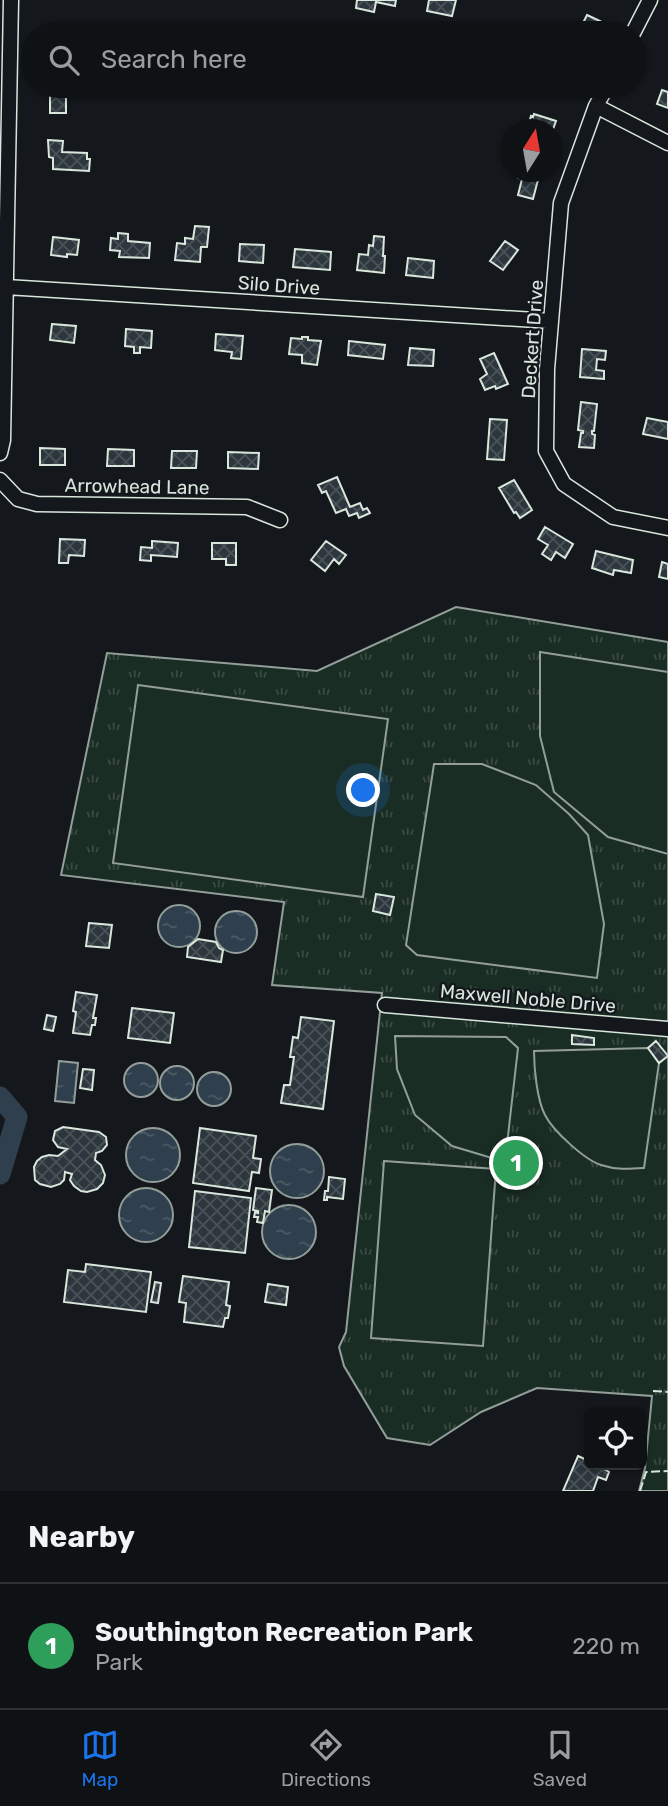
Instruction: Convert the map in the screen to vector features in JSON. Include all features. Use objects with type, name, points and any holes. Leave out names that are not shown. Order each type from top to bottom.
[{"type":"street","points":[[0,453],[3,440],[6,287],[4,74],[11,0]]},
{"type":"street","points":[[639,21],[650,0]]},
{"type":"street","name":"Deckert Drive","points":[[600,98],[561,203],[547,369],[545,451],[564,484],[613,517],[668,528]]},
{"type":"street","points":[[596,106],[668,143]]},
{"type":"street","name":"Silo Drive","points":[[6,287],[551,321]]},
{"type":"street","name":"Arrowhead Lane","points":[[0,480],[18,499],[37,504],[247,508],[280,520]]},
{"type":"street","name":"Maxwell Noble Drive","points":[[385,1005],[668,1029]]},
{"type":"green space","points":[[456,607],[668,642],[668,1491],[639,1491],[644,1470],[647,1470],[652,1396],[537,1388],[481,1412],[430,1445],[387,1438],[344,1366],[339,1347],[346,1332],[382,993],[272,985],[284,902],[61,875],[107,653],[317,671]]},
{"type":"green space","points":[[540,652],[668,672],[668,854],[608,837],[554,792],[540,736]]},
{"type":"green space","points":[[138,685],[388,719],[363,897],[113,863]]},
{"type":"green space","points":[[434,764],[482,764],[536,785],[588,835],[604,924],[597,978],[417,955],[406,945]]},
{"type":"green space","points":[[395,1036],[506,1037],[518,1048],[505,1162],[452,1146],[415,1115],[397,1069]]},
{"type":"green space","points":[[648,1048],[659,1063],[644,1168],[617,1168],[594,1162],[570,1144],[545,1115],[538,1093],[534,1051]]},
{"type":"green space","points":[[384,1161],[496,1169],[483,1346],[371,1338]]},
{"type":"water","points":[[179,905],[194,911],[200,926],[194,941],[179,947],[164,941],[158,926],[164,911]]},
{"type":"water","points":[[236,911],[251,917],[257,932],[251,947],[236,953],[221,947],[215,932],[221,917]]},
{"type":"water","points":[[59,1061],[78,1063],[74,1103],[55,1101]]},
{"type":"water","points":[[141,1063],[153,1068],[158,1080],[153,1092],[141,1097],[129,1092],[124,1080],[129,1068]]},
{"type":"water","points":[[177,1066],[189,1071],[194,1083],[189,1095],[177,1100],[165,1095],[160,1083],[165,1071]]},
{"type":"water","points":[[214,1072],[226,1077],[231,1089],[226,1101],[214,1106],[202,1101],[197,1089],[202,1077]]},
{"type":"water","points":[[153,1128],[172,1136],[180,1155],[172,1174],[153,1182],[134,1174],[126,1155],[134,1136]]},
{"type":"water","points":[[297,1144],[316,1152],[324,1171],[316,1190],[297,1198],[278,1190],[270,1171],[278,1152]]},
{"type":"water","points":[[146,1188],[165,1196],[173,1215],[165,1234],[146,1242],[127,1234],[119,1215],[127,1196]]},
{"type":"water","points":[[289,1205],[308,1213],[316,1232],[308,1251],[289,1259],[270,1251],[262,1232],[270,1213]]},
{"type":"building","points":[[357,0],[396,0],[395,6],[376,2],[374,12],[356,8]]},
{"type":"building","points":[[429,0],[456,0],[452,16],[427,11]]},
{"type":"building","points":[[587,15],[600,21],[584,21]]},
{"type":"building","points":[[662,90],[668,92],[668,108],[657,104]]},
{"type":"building","points":[[50,98],[66,98],[66,113],[50,113]]},
{"type":"building","points":[[534,114],[550,119],[530,119]]},
{"type":"building","points":[[48,140],[63,141],[62,152],[87,153],[87,159],[90,159],[89,171],[53,169]]},
{"type":"building","points":[[521,182],[537,182],[533,199],[518,195]]},
{"type":"building","points":[[195,226],[209,227],[207,247],[201,247],[200,262],[175,260],[177,243],[185,244],[185,238],[193,239]]},
{"type":"building","points":[[118,233],[128,234],[128,241],[150,243],[149,258],[119,257],[120,251],[110,250],[111,238],[118,239]]},
{"type":"building","points":[[374,236],[384,237],[384,273],[357,270],[359,254],[368,255]]},
{"type":"building","points":[[53,237],[79,240],[77,255],[51,255]]},
{"type":"building","points":[[505,241],[518,250],[503,270],[490,261]]},
{"type":"building","points":[[240,244],[264,245],[263,263],[239,261]]},
{"type":"building","points":[[295,249],[331,252],[330,270],[293,267]]},
{"type":"building","points":[[408,258],[434,261],[433,278],[406,275]]},
{"type":"building","points":[[52,324],[76,326],[74,343],[50,340]]},
{"type":"building","points":[[126,329],[152,331],[151,348],[140,347],[140,353],[134,353],[134,347],[125,346]]},
{"type":"building","points":[[216,334],[243,336],[241,359],[231,358],[232,352],[215,350]]},
{"type":"building","points":[[291,338],[321,341],[317,365],[302,363],[302,355],[289,354]]},
{"type":"building","points":[[349,341],[385,345],[383,359],[348,355]]},
{"type":"building","points":[[410,348],[434,350],[433,366],[408,365]]},
{"type":"building","points":[[582,349],[606,351],[605,360],[597,359],[596,370],[604,371],[604,379],[580,377]]},
{"type":"building","points":[[494,353],[508,384],[485,390],[480,379],[487,374],[480,359]]},
{"type":"building","points":[[581,402],[597,404],[592,431],[595,435],[594,448],[579,447],[583,433],[578,430]]},
{"type":"building","points":[[647,418],[668,422],[668,439],[643,434]]},
{"type":"building","points":[[490,419],[507,420],[504,460],[487,459]]},
{"type":"building","points":[[40,448],[65,449],[65,465],[40,465]]},
{"type":"building","points":[[108,449],[134,450],[134,466],[107,466]]},
{"type":"building","points":[[172,451],[197,451],[196,468],[171,468]]},
{"type":"building","points":[[228,452],[259,453],[258,469],[228,468]]},
{"type":"building","points":[[337,477],[350,507],[360,503],[363,510],[367,508],[370,513],[359,518],[357,513],[349,516],[346,509],[336,513],[326,491],[322,493],[318,485]]},
{"type":"building","points":[[514,480],[532,510],[520,518],[499,488]]},
{"type":"building","points":[[545,527],[573,544],[565,558],[556,552],[551,560],[542,554],[548,545],[538,539]]},
{"type":"building","points":[[60,539],[85,540],[84,556],[69,555],[68,563],[59,563]]},
{"type":"building","points":[[152,541],[178,543],[177,557],[151,555],[151,561],[140,560],[141,547],[152,548]]},
{"type":"building","points":[[326,541],[346,555],[339,564],[334,559],[325,571],[311,560]]},
{"type":"building","points":[[212,543],[236,543],[236,565],[226,565],[226,559],[212,559]]},
{"type":"building","points":[[596,551],[633,560],[631,573],[614,570],[613,575],[592,568]]},
{"type":"building","points":[[662,562],[668,564],[668,579],[659,577]]},
{"type":"building","points":[[376,894],[394,897],[390,915],[373,911]]},
{"type":"building","points":[[89,923],[112,925],[109,948],[86,946]]},
{"type":"building","points":[[198,939],[216,942],[223,950],[221,962],[187,957],[188,947]]},
{"type":"building","points":[[76,992],[97,995],[93,1018],[96,1018],[95,1025],[92,1025],[90,1035],[73,1033]]},
{"type":"building","points":[[132,1008],[174,1013],[170,1043],[128,1038]]},
{"type":"building","points":[[47,1015],[56,1017],[53,1031],[44,1029]]},
{"type":"building","points":[[301,1017],[334,1021],[323,1109],[281,1103],[284,1085],[290,1085],[294,1057],[290,1057],[293,1037],[298,1038]]},
{"type":"building","points":[[572,1035],[594,1038],[594,1045],[572,1044]]},
{"type":"building","points":[[656,1041],[668,1056],[659,1063],[648,1048]]},
{"type":"building","points":[[83,1069],[94,1070],[92,1090],[80,1088]]},
{"type":"building","points":[[63,1127],[99,1132],[106,1137],[107,1145],[96,1153],[95,1160],[101,1165],[105,1175],[103,1183],[97,1189],[81,1191],[70,1180],[72,1174],[65,1172],[64,1180],[51,1187],[35,1180],[34,1167],[37,1161],[49,1155],[58,1156],[67,1149],[58,1147],[53,1140],[55,1131]]},
{"type":"building","points":[[200,1128],[256,1136],[253,1158],[261,1159],[259,1173],[252,1172],[249,1191],[193,1183]]},
{"type":"building","points":[[329,1177],[345,1179],[343,1199],[327,1197],[327,1200],[324,1200]]},
{"type":"building","points":[[256,1188],[272,1190],[269,1212],[265,1211],[263,1223],[257,1222],[258,1217],[254,1217],[255,1212],[258,1213],[253,1210]]},
{"type":"building","points":[[195,1191],[251,1198],[245,1253],[189,1247]]},
{"type":"building","points":[[86,1264],[151,1272],[146,1312],[64,1302],[68,1270],[85,1272]]},
{"type":"building","points":[[183,1276],[229,1282],[226,1305],[230,1306],[223,1327],[184,1322],[186,1303],[179,1302]]},
{"type":"building","points":[[155,1282],[161,1283],[158,1303],[151,1302]]},
{"type":"building","points":[[268,1284],[288,1287],[286,1305],[265,1302]]},
{"type":"building","points":[[578,1456],[584,1459],[584,1470],[609,1472],[606,1480],[598,1477],[593,1491],[563,1491]]},
{"type":"waterway","points":[[0,1097],[17,1117],[0,1174]]},
{"type":"fence","points":[[653,1391],[668,1392]]},
{"type":"fence","points":[[640,1491],[646,1472],[668,1471]]},
{"type":"place","name":"Southington Recreation Park","points":[[516,1163]]}]
